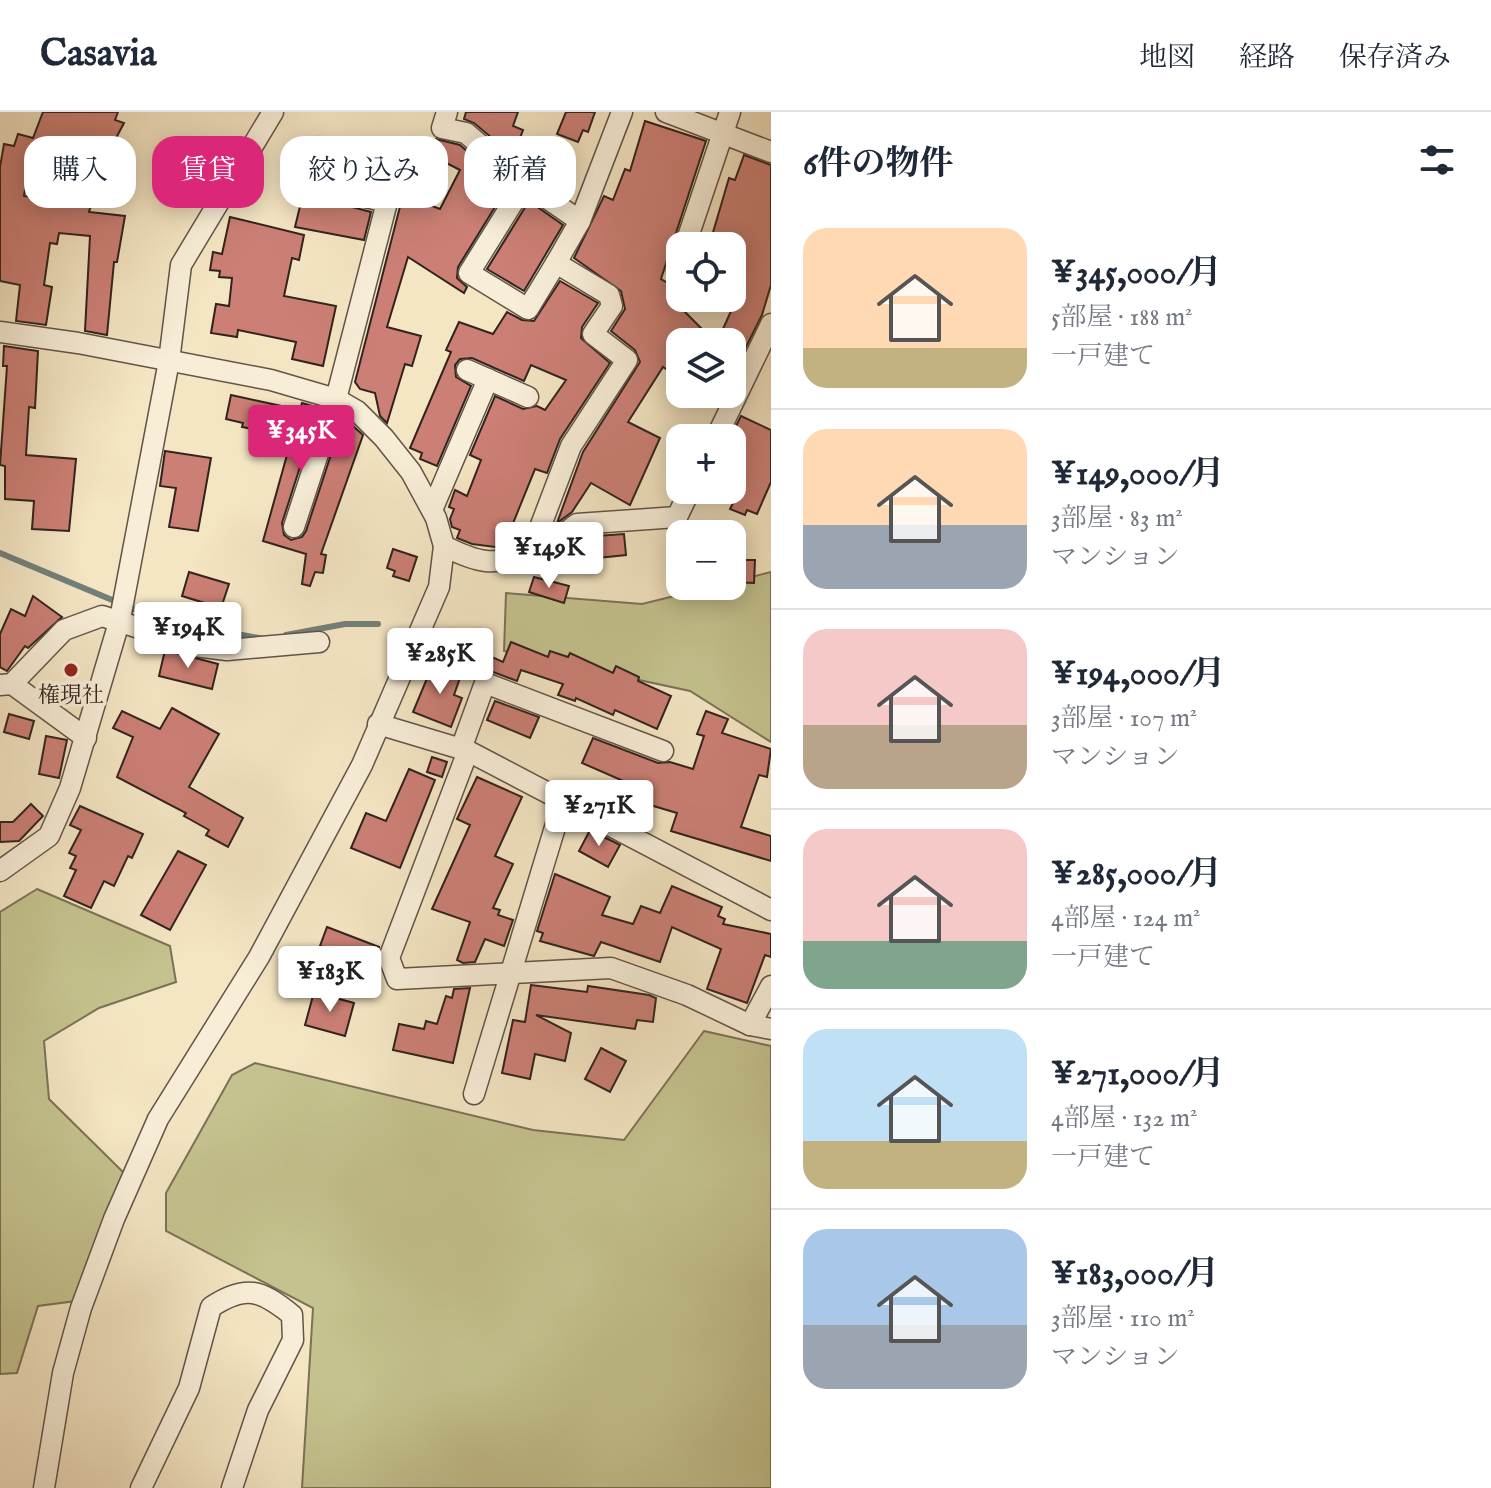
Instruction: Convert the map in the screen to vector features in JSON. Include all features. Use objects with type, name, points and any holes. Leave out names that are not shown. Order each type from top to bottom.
[{"type":"street","points":[[3,867],[49,836],[86,738],[122,608],[169,361],[181,265],[273,112]]},
{"type":"street","points":[[447,112],[442,128],[470,136]]},
{"type":"street","points":[[509,208],[469,273],[528,309],[580,221],[622,112]]},
{"type":"street","points":[[666,112],[771,152]]},
{"type":"street","points":[[690,232],[730,112]]},
{"type":"street","points":[[294,527],[336,399],[385,208]]},
{"type":"street","points":[[561,208],[580,221]]},
{"type":"street","points":[[444,546],[477,563],[529,555],[571,446],[627,360],[593,334],[612,306],[609,295],[556,263]]},
{"type":"street","points":[[723,424],[771,324]]},
{"type":"street","points":[[0,332],[271,380],[336,399],[357,411],[411,472],[432,510],[444,546],[439,587],[362,765],[259,957],[158,1119],[114,1219],[81,1308],[63,1373],[44,1488]]},
{"type":"street","points":[[467,370],[528,397]]},
{"type":"street","points":[[432,510],[488,379]]},
{"type":"street","points":[[536,538],[557,539],[577,524],[677,517],[683,504]]},
{"type":"street","points":[[86,738],[6,684],[64,630],[122,608],[195,646],[227,650],[319,642]]},
{"type":"street","points":[[663,751],[485,683],[389,958],[397,979],[611,968],[687,995],[750,1025],[771,1029]]},
{"type":"street","points":[[378,724],[464,750],[771,910]]},
{"type":"street","points":[[474,1094],[508,973],[563,801]]},
{"type":"street","points":[[750,1025],[771,986]]},
{"type":"street","points":[[141,1488],[189,1388],[211,1307],[227,1296],[247,1290],[272,1299],[292,1315],[293,1340],[258,1410],[232,1488]]},
{"type":"shaded area","points":[[771,572],[771,742],[690,691],[504,651],[506,593],[642,604],[666,598],[746,600],[746,578]]},
{"type":"shaded area","points":[[37,889],[170,946],[176,982],[99,1008],[44,1041],[49,1099],[125,1174],[76,1301],[38,1306],[17,1373],[0,1374],[0,912]]},
{"type":"shaded area","points":[[704,1031],[771,1046],[771,1488],[302,1488],[313,1308],[166,1231],[166,1193],[232,1075],[255,1063],[533,1130],[624,1140]]},
{"type":"building","points":[[43,112],[118,112],[115,120],[124,123],[117,136],[34,136]]},
{"type":"building","points":[[466,112],[518,112],[513,126],[523,130],[521,136],[490,136],[464,119]]},
{"type":"building","points":[[566,112],[595,112],[588,132],[583,130],[578,142],[576,136],[557,134]]},
{"type":"building","points":[[645,121],[706,141],[676,232],[666,232],[666,264],[661,279],[666,282],[666,312],[685,312],[701,328],[666,328],[666,369],[663,367],[628,422],[660,438],[630,505],[591,483],[572,512],[557,523],[583,452],[640,362],[635,350],[611,331],[625,309],[621,291],[574,258],[604,196],[613,200],[625,169],[630,171]]},
{"type":"building","points":[[18,134],[26,136],[24,208],[90,208],[89,212],[125,216],[117,262],[114,262],[107,335],[85,331],[90,236],[59,233],[57,244],[50,243],[44,285],[52,287],[46,325],[16,321],[20,285],[0,281],[0,167],[4,144],[14,146]]},
{"type":"building","points":[[448,142],[464,148],[464,208],[494,208],[458,267],[457,278],[467,287],[464,293],[408,257],[387,327],[421,336],[412,366],[405,364],[387,423],[380,416],[375,393],[360,389],[355,382],[400,208],[448,208],[448,193],[460,170],[448,164]]},
{"type":"building","points":[[744,155],[771,165],[771,285],[762,315],[746,347],[746,328],[723,328],[731,312],[746,312],[746,232],[713,232],[729,178],[735,180]]},
{"type":"building","points":[[300,208],[356,208],[371,212],[364,240],[295,227]]},
{"type":"building","points":[[525,208],[539,208],[563,225],[524,291],[487,269]]},
{"type":"building","points":[[230,217],[304,235],[299,260],[292,258],[284,296],[336,306],[323,366],[292,359],[296,342],[238,330],[237,337],[211,333],[216,304],[229,306],[232,278],[219,277],[220,271],[210,270],[213,252],[222,254]]},
{"type":"building","points":[[560,281],[598,303],[582,327],[581,338],[610,363],[560,439],[547,473],[535,469],[503,548],[472,544],[457,538],[460,530],[452,527],[450,519],[454,509],[449,507],[455,490],[467,496],[481,460],[470,455],[495,396],[523,409],[537,406],[545,410],[566,380],[531,365],[524,381],[472,358],[460,359],[455,365],[456,377],[471,386],[437,466],[420,459],[422,453],[410,448],[451,352],[446,350],[459,322],[493,334],[507,312],[522,320],[534,321]]},
{"type":"building","points":[[4,346],[38,351],[35,408],[29,407],[26,455],[76,459],[69,531],[32,529],[34,501],[5,499],[5,466],[0,465],[7,366],[3,366]]},
{"type":"building","points":[[231,395],[300,410],[302,403],[319,408],[282,523],[284,535],[291,540],[302,537],[306,531],[342,421],[363,435],[321,554],[326,555],[323,573],[315,572],[310,586],[302,584],[306,554],[263,541],[292,437],[242,427],[243,423],[226,419]]},
{"type":"building","points":[[741,416],[771,430],[771,482],[757,514],[747,510],[745,515],[730,509],[732,504],[746,504],[746,424],[737,424]]},
{"type":"building","points":[[165,451],[211,458],[198,531],[169,527],[176,488],[160,486]]},
{"type":"building","points":[[624,534],[626,555],[559,562],[558,552],[582,537]]},
{"type":"building","points":[[393,549],[417,557],[409,581],[393,576],[395,571],[387,568]]},
{"type":"building","points":[[746,560],[755,560],[754,583],[746,583]]},
{"type":"building","points":[[189,572],[229,584],[221,608],[182,596]]},
{"type":"building","points":[[534,577],[569,586],[564,603],[529,592]]},
{"type":"building","points":[[33,596],[62,617],[28,648],[25,646],[7,671],[0,667],[0,634],[11,609],[25,616]]},
{"type":"building","points":[[511,642],[548,657],[550,651],[568,657],[570,653],[613,673],[616,666],[639,677],[638,681],[671,696],[657,729],[615,710],[613,715],[576,698],[575,701],[558,695],[563,684],[521,670],[517,681],[456,658],[462,644],[503,662]]},
{"type":"building","points":[[165,650],[218,664],[212,689],[159,676]]},
{"type":"building","points":[[433,664],[461,675],[454,695],[462,698],[451,727],[413,712]]},
{"type":"building","points":[[495,701],[539,717],[530,738],[487,720]]},
{"type":"building","points":[[172,708],[219,734],[189,787],[243,818],[228,847],[206,835],[209,830],[184,816],[186,813],[117,777],[133,737],[113,728],[122,711],[160,729]]},
{"type":"building","points":[[706,711],[728,719],[722,733],[771,749],[767,777],[759,775],[741,827],[771,836],[771,861],[671,831],[677,813],[640,802],[644,790],[582,763],[593,738],[658,763],[670,762],[693,769],[704,736],[697,734]]},
{"type":"building","points":[[9,714],[34,721],[29,739],[4,732]]},
{"type":"building","points":[[46,736],[67,740],[59,778],[39,774]]},
{"type":"building","points":[[432,757],[447,762],[442,777],[427,772]]},
{"type":"building","points":[[409,769],[435,780],[400,868],[351,848],[366,813],[386,821]]},
{"type":"building","points":[[477,777],[522,797],[495,856],[513,864],[493,908],[500,910],[498,915],[513,920],[504,946],[485,939],[475,962],[463,963],[457,960],[470,922],[432,909],[470,825],[457,819]]},
{"type":"building","points":[[31,804],[43,816],[19,841],[0,842],[0,822],[13,822]]},
{"type":"building","points":[[80,806],[143,834],[114,886],[104,881],[91,908],[64,896],[76,870],[70,868],[76,856],[69,853],[81,830],[70,825]]},
{"type":"building","points":[[590,830],[620,845],[608,867],[579,851]]},
{"type":"building","points":[[178,851],[206,865],[170,930],[141,915]]},
{"type":"building","points":[[555,874],[610,897],[602,915],[633,924],[641,906],[660,913],[672,886],[722,907],[718,916],[725,919],[723,924],[771,934],[771,957],[765,955],[747,1003],[707,989],[721,949],[672,927],[660,962],[601,942],[594,956],[540,941],[543,933],[537,931]]},
{"type":"building","points":[[327,927],[379,947],[374,980],[347,970],[352,958],[320,946]]},
{"type":"building","points":[[531,985],[587,992],[588,986],[649,995],[656,998],[653,1022],[637,1020],[635,1029],[536,1015],[571,1033],[565,1061],[535,1054],[530,1079],[502,1073],[513,1020],[525,1022]]},
{"type":"building","points":[[470,988],[453,1063],[393,1050],[399,1024],[424,1029],[426,1021],[437,1024],[446,996],[452,998],[454,989]]},
{"type":"building","points":[[314,992],[354,1003],[345,1036],[305,1025]]},
{"type":"building","points":[[601,1048],[626,1061],[610,1092],[585,1079]]},
{"type":"waterway","points":[[0,553],[160,620],[264,639]]},
{"type":"waterway","points":[[286,635],[345,624],[378,624]]},
{"type":"place","name":"権現社","points":[[71,670]]}]
